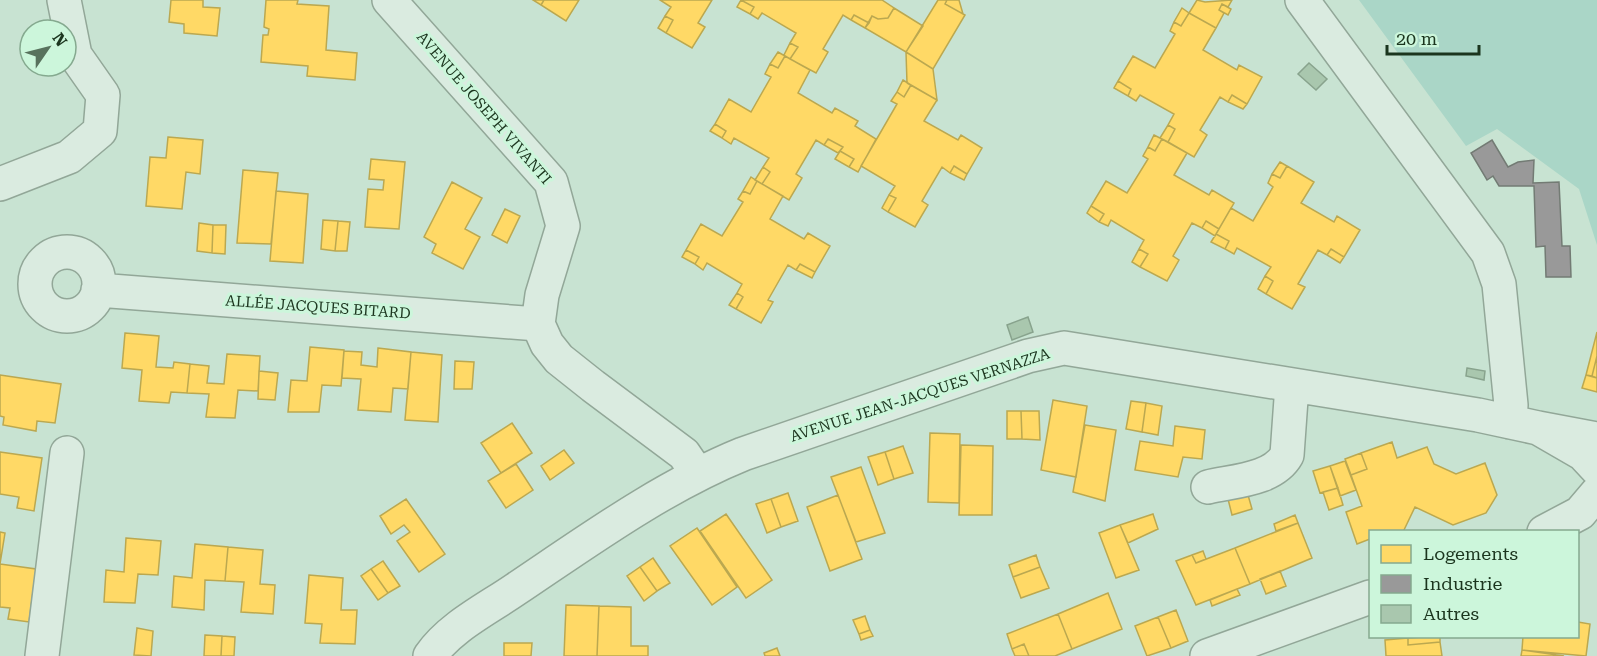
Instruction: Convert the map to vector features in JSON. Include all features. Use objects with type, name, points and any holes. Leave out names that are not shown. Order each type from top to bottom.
[{"type":"street","points":[[0,184],[69,157],[100,131],[103,95],[75,56],[64,0]]},
{"type":"street","name":"AVENUE JOSEPH VIVANTI","points":[[388,0],[551,182],[563,226],[542,295],[538,324]]},
{"type":"street","points":[[1302,0],[1488,253],[1499,284],[1511,405],[1524,425]]},
{"type":"street","name":"ALLÉE JACQUES BITARD","points":[[98,290],[538,324]]},
{"type":"street","points":[[538,324],[547,344],[560,359],[684,454],[697,473]]},
{"type":"street","name":"AVENUE JEAN-JACQUES VERNAZZA","points":[[430,656],[455,631],[567,555],[697,473],[753,451],[1028,356],[1064,348],[1524,425],[1597,440]]},
{"type":"street","points":[[1208,487],[1268,473],[1282,465],[1287,455],[1292,385]]},
{"type":"street","name":"AVENUE JEAN-JACQUES VERNAZZA","points":[[1524,425],[1583,454],[1597,469]]},
{"type":"street","points":[[42,656],[67,453]]},
{"type":"street","points":[[1546,530],[1580,513],[1597,493]]},
{"type":"street","points":[[1579,534],[1597,525]]},
{"type":"street","points":[[1207,656],[1369,598]]},
{"type":"shaded area","points":[[1359,0],[1597,0],[1597,245],[1579,189],[1497,129],[1466,146]]},
{"type":"building: Logements","points":[[171,0],[203,0],[203,7],[220,8],[217,36],[184,33],[184,24],[169,22]]},
{"type":"building: Logements","points":[[266,0],[298,0],[297,4],[329,6],[326,50],[357,53],[355,80],[307,76],[308,66],[261,62],[263,35],[268,35],[269,29],[264,27]]},
{"type":"building: Logements","points":[[533,0],[544,0],[541,5]]},
{"type":"building: Logements","points":[[544,0],[579,0],[566,21],[541,5]]},
{"type":"building: Logements","points":[[660,0],[712,0],[698,23],[705,27],[692,48],[666,33],[673,20],[665,16],[671,7]]},
{"type":"building: Logements","points":[[741,0],[754,7],[750,14],[737,7]]},
{"type":"building: Logements","points":[[741,0],[882,0],[894,8],[888,18],[878,19],[872,16],[869,23],[854,15],[851,20],[843,15],[823,49],[828,52],[816,73],[790,59],[798,47],[790,43],[796,33],[762,13],[758,19],[750,14],[754,7]]},
{"type":"building: Logements","points":[[938,0],[947,0],[945,4],[965,15],[933,69],[906,52]]},
{"type":"building: Logements","points":[[947,0],[959,0],[963,14],[945,4]]},
{"type":"building: Logements","points":[[1197,0],[1205,2],[1232,0],[1228,7],[1222,4],[1219,10],[1224,13],[1216,28],[1189,13]]},
{"type":"building: Logements","points":[[1222,4],[1231,9],[1228,15],[1219,10]]},
{"type":"building: Logements","points":[[894,8],[923,26],[906,52],[865,28],[872,16],[878,19],[888,18]]},
{"type":"building: Logements","points":[[1182,8],[1189,13],[1181,26],[1174,22]]},
{"type":"building: Logements","points":[[1189,13],[1216,28],[1203,50],[1237,70],[1239,65],[1262,77],[1247,104],[1232,95],[1228,102],[1220,97],[1200,130],[1207,135],[1194,157],[1168,142],[1175,129],[1168,125],[1174,114],[1140,95],[1136,101],[1128,96],[1131,89],[1118,81],[1133,56],[1155,68],[1175,34],[1170,31],[1174,22],[1181,26]]},
{"type":"building: Logements","points":[[854,15],[869,23],[865,28],[851,20]]},
{"type":"building: Logements","points":[[665,16],[673,20],[666,33],[658,28]]},
{"type":"building: Logements","points":[[790,43],[798,47],[790,59],[784,55]]},
{"type":"building: Logements","points":[[778,52],[785,56],[778,68],[770,64]]},
{"type":"building: Logements","points":[[906,52],[933,69],[937,100],[907,83]]},
{"type":"building: Logements","points":[[785,56],[810,70],[798,93],[832,113],[835,108],[858,121],[855,126],[876,139],[858,172],[849,167],[854,159],[840,151],[843,147],[828,139],[824,145],[816,140],[796,174],[802,178],[789,200],[762,184],[770,172],[763,167],[769,158],[734,138],[731,144],[722,138],[726,131],[715,124],[729,99],[751,112],[771,77],[765,74],[770,64],[778,68]]},
{"type":"building: Logements","points":[[903,80],[911,85],[904,97],[897,92]]},
{"type":"building: Logements","points":[[1118,81],[1131,89],[1128,96],[1114,88]]},
{"type":"building: Logements","points":[[911,85],[937,100],[924,121],[958,140],[961,135],[982,148],[967,174],[954,166],[950,173],[942,167],[922,201],[928,205],[915,227],[888,212],[896,198],[889,195],[895,186],[861,166],[897,104],[891,101],[897,92],[904,97]]},
{"type":"building: Logements","points":[[1232,95],[1247,104],[1243,109],[1228,102]]},
{"type":"building: Logements","points":[[715,124],[726,131],[722,138],[710,131]]},
{"type":"building: Logements","points":[[1168,125],[1175,129],[1168,142],[1160,138]]},
{"type":"building: Logements","points":[[1154,135],[1162,139],[1155,151],[1148,147]]},
{"type":"building: Logements","points":[[168,137],[203,140],[200,174],[186,172],[182,209],[146,206],[150,157],[166,158]]},
{"type":"building: Logements","points":[[828,139],[843,147],[838,153],[824,145]]},
{"type":"building: Logements","points":[[1162,139],[1187,153],[1174,175],[1209,195],[1212,190],[1234,203],[1219,229],[1206,221],[1202,228],[1192,223],[1173,256],[1179,260],[1167,281],[1140,267],[1148,254],[1139,249],[1144,240],[1111,220],[1108,226],[1099,222],[1104,214],[1091,206],[1106,181],[1127,193],[1148,159],[1143,156],[1148,147],[1155,151]]},
{"type":"building: Logements","points":[[840,151],[854,159],[849,167],[835,159]]},
{"type":"building: Logements","points":[[371,159],[405,162],[399,229],[365,227],[368,189],[383,190],[384,180],[369,179]]},
{"type":"building: Logements","points":[[1280,162],[1287,166],[1280,178],[1272,174]]},
{"type":"building: Logements","points":[[954,166],[967,174],[964,180],[950,173]]},
{"type":"building: Logements","points":[[1287,166],[1314,182],[1301,203],[1334,222],[1337,216],[1360,230],[1344,257],[1331,249],[1327,255],[1318,250],[1298,284],[1305,287],[1292,309],[1266,294],[1273,281],[1265,276],[1271,267],[1237,248],[1234,254],[1225,249],[1229,241],[1216,234],[1231,208],[1253,221],[1273,187],[1268,183],[1272,174],[1280,178]]},
{"type":"building: Logements","points":[[763,167],[770,172],[762,184],[755,180]]},
{"type":"building: Logements","points":[[243,170],[278,173],[271,244],[237,243]]},
{"type":"building: Logements","points":[[751,177],[757,181],[750,194],[743,191]]},
{"type":"building: Logements","points":[[757,181],[783,196],[770,219],[804,239],[808,233],[830,246],[815,272],[800,264],[796,270],[788,265],[768,300],[773,302],[761,323],[736,309],[743,297],[737,293],[742,284],[707,263],[703,270],[695,264],[699,257],[686,250],[701,224],[722,236],[743,202],[738,199],[743,191],[750,194]]},
{"type":"building: Logements","points":[[452,182],[482,198],[465,229],[480,237],[463,269],[432,253],[436,244],[424,237]]},
{"type":"building: Logements","points":[[276,191],[308,194],[303,263],[270,261]]},
{"type":"building: Logements","points":[[889,195],[896,198],[888,212],[882,208]]},
{"type":"building: Logements","points":[[1091,206],[1104,214],[1099,222],[1087,213]]},
{"type":"building: Logements","points":[[505,209],[520,216],[507,243],[492,235]]},
{"type":"building: Logements","points":[[323,220],[338,221],[335,251],[321,249]]},
{"type":"building: Logements","points":[[338,221],[350,222],[347,251],[335,251]]},
{"type":"building: Logements","points":[[1206,221],[1219,229],[1215,236],[1202,228]]},
{"type":"building: Logements","points":[[199,223],[213,225],[212,253],[197,251]]},
{"type":"building: Logements","points":[[213,225],[226,225],[225,254],[212,253]]},
{"type":"building: Logements","points":[[1216,234],[1229,241],[1225,249],[1211,242]]},
{"type":"building: Logements","points":[[1139,249],[1148,254],[1140,267],[1132,262]]},
{"type":"building: Logements","points":[[1331,249],[1344,257],[1340,263],[1327,255]]},
{"type":"building: Logements","points":[[686,250],[699,257],[695,264],[682,257]]},
{"type":"building: Logements","points":[[800,264],[815,272],[812,278],[796,270]]},
{"type":"building: Logements","points":[[1265,276],[1273,281],[1266,294],[1258,289]]},
{"type":"building: Logements","points":[[737,293],[743,297],[736,309],[729,305]]},
{"type":"building: Logements","points":[[1597,332],[1597,356],[1592,376],[1586,375]]},
{"type":"building: Logements","points":[[125,333],[159,336],[156,367],[173,368],[174,362],[190,364],[187,393],[171,392],[169,403],[139,401],[142,370],[122,368]]},
{"type":"building: Logements","points":[[310,347],[344,350],[341,386],[322,385],[319,412],[288,412],[291,380],[307,381]]},
{"type":"building: Logements","points":[[378,348],[411,352],[408,389],[393,388],[391,412],[358,410],[361,379],[342,378],[344,351],[362,352],[361,365],[377,367]]},
{"type":"building: Logements","points":[[411,352],[442,355],[438,422],[405,420]]},
{"type":"building: Logements","points":[[227,354],[260,356],[258,391],[238,390],[235,418],[206,417],[209,394],[187,393],[190,364],[209,366],[207,383],[224,384]]},
{"type":"building: Logements","points":[[1597,356],[1597,378],[1592,376]]},
{"type":"building: Logements","points":[[455,361],[474,362],[472,389],[454,389]]},
{"type":"building: Logements","points":[[259,371],[278,373],[275,400],[258,399]]},
{"type":"building: Logements","points":[[0,375],[61,384],[55,423],[37,421],[36,431],[3,425],[4,417],[0,416]]},
{"type":"building: Logements","points":[[1586,375],[1597,378],[1597,392],[1582,388]]},
{"type":"building: Logements","points":[[1053,400],[1087,406],[1076,477],[1041,470]]},
{"type":"building: Logements","points":[[1131,401],[1146,403],[1142,432],[1126,429]]},
{"type":"building: Logements","points":[[1146,403],[1162,406],[1158,435],[1142,432]]},
{"type":"building: Logements","points":[[1007,411],[1021,411],[1022,439],[1007,439]]},
{"type":"building: Logements","points":[[1021,411],[1039,411],[1040,440],[1022,439]]},
{"type":"building: Logements","points":[[512,423],[532,453],[501,473],[481,443]]},
{"type":"building: Logements","points":[[1085,425],[1116,430],[1105,501],[1073,492]]},
{"type":"building: Logements","points":[[1175,426],[1205,430],[1202,459],[1183,457],[1178,477],[1135,470],[1140,441],[1173,446]]},
{"type":"building: Logements","points":[[930,433],[960,434],[959,503],[928,502]]},
{"type":"building: Logements","points":[[1392,442],[1397,458],[1427,447],[1434,464],[1456,474],[1485,463],[1497,495],[1486,513],[1453,525],[1415,507],[1404,530],[1369,530],[1369,539],[1357,544],[1346,512],[1362,506],[1351,475],[1367,469],[1361,453]]},
{"type":"building: Logements","points":[[961,445],[993,446],[992,515],[959,515]]},
{"type":"building: Logements","points":[[903,446],[913,473],[894,479],[885,452]]},
{"type":"building: Logements","points":[[564,450],[574,463],[550,480],[541,466]]},
{"type":"building: Logements","points":[[0,452],[42,458],[34,511],[17,508],[19,497],[0,494]]},
{"type":"building: Logements","points":[[885,452],[894,479],[878,485],[868,457]]},
{"type":"building: Logements","points":[[1361,453],[1367,469],[1351,475],[1345,459]]},
{"type":"building: Logements","points":[[1345,461],[1356,490],[1340,496],[1330,466]]},
{"type":"building: Logements","points":[[516,464],[533,490],[506,508],[488,481]]},
{"type":"building: Logements","points":[[1330,466],[1338,488],[1320,493],[1313,471]]},
{"type":"building: Logements","points":[[861,467],[885,533],[856,542],[831,477]]},
{"type":"building: Logements","points":[[1338,488],[1343,505],[1329,510],[1323,492]]},
{"type":"building: Logements","points":[[788,493],[798,521],[781,527],[771,499]]},
{"type":"building: Logements","points":[[838,495],[862,559],[830,571],[807,507]]},
{"type":"building: Logements","points":[[1227,495],[1248,495],[1252,509],[1232,515]]},
{"type":"building: Logements","points":[[406,499],[445,554],[419,572],[397,541],[410,532],[404,525],[391,534],[380,516]]},
{"type":"building: Logements","points":[[771,499],[781,527],[767,533],[756,504]]},
{"type":"building: Logements","points":[[726,514],[772,580],[746,598],[700,531]]},
{"type":"building: Logements","points":[[1153,514],[1158,529],[1128,543],[1120,525]]},
{"type":"building: Logements","points":[[1295,515],[1298,523],[1276,531],[1274,524]]},
{"type":"building: Logements","points":[[1298,523],[1312,558],[1250,584],[1235,548]]},
{"type":"building: Logements","points":[[1120,525],[1139,570],[1116,578],[1099,533]]},
{"type":"building: Logements","points":[[697,528],[737,587],[712,605],[670,546]]},
{"type":"building: Logements","points":[[0,532],[5,533],[0,564]]},
{"type":"building: Logements","points":[[126,538],[161,541],[158,575],[138,574],[135,603],[104,602],[106,570],[124,572]]},
{"type":"building: Logements","points":[[195,544],[228,547],[225,581],[205,580],[204,610],[172,607],[174,576],[192,578]]},
{"type":"building: Logements","points":[[228,547],[263,550],[260,584],[275,585],[273,614],[241,612],[244,582],[225,581]]},
{"type":"building: Logements","points":[[1235,548],[1250,584],[1196,605],[1176,561],[1192,555],[1196,563]]},
{"type":"building: Logements","points":[[1203,551],[1206,559],[1196,563],[1192,555]]},
{"type":"building: Logements","points":[[1036,555],[1040,567],[1013,577],[1009,565]]},
{"type":"building: Logements","points":[[653,558],[670,583],[657,591],[640,567]]},
{"type":"building: Logements","points":[[383,561],[400,586],[388,593],[371,569]]},
{"type":"building: Logements","points":[[0,564],[36,569],[29,622],[8,619],[10,608],[0,607]]},
{"type":"building: Logements","points":[[640,567],[657,591],[644,601],[627,576]]},
{"type":"building: Logements","points":[[1040,567],[1049,588],[1021,598],[1013,577]]},
{"type":"building: Logements","points":[[371,569],[388,593],[378,600],[361,576]]},
{"type":"building: Logements","points":[[1280,571],[1286,586],[1266,594],[1260,579]]},
{"type":"building: Logements","points":[[309,575],[343,578],[341,610],[357,610],[355,644],[320,643],[322,624],[305,623]]},
{"type":"building: Logements","points":[[1237,589],[1240,595],[1212,606],[1210,600]]},
{"type":"building: Logements","points":[[1108,593],[1122,629],[1072,649],[1058,614]]},
{"type":"building: Logements","points":[[566,605],[599,606],[597,656],[564,656]]},
{"type":"building: Logements","points":[[599,606],[631,607],[631,646],[648,646],[648,656],[597,656]]},
{"type":"building: Logements","points":[[1176,610],[1188,641],[1171,648],[1158,617]]},
{"type":"building: Logements","points":[[1058,614],[1072,649],[1055,656],[1029,656],[1024,644],[1012,649],[1007,634]]},
{"type":"building: Logements","points":[[865,616],[870,630],[859,634],[853,620]]},
{"type":"building: Logements","points":[[1158,617],[1171,648],[1147,656],[1135,626]]},
{"type":"building: Logements","points":[[1579,622],[1590,624],[1586,656],[1522,650],[1523,638],[1579,638]]},
{"type":"building: Logements","points":[[137,628],[153,631],[151,656],[134,655]]},
{"type":"building: Logements","points":[[870,630],[873,636],[861,640],[859,634]]},
{"type":"building: Logements","points":[[205,635],[222,636],[221,656],[204,656]]},
{"type":"building: Logements","points":[[222,636],[235,637],[234,656],[221,656]]},
{"type":"building: Logements","points":[[1408,638],[1440,638],[1440,642],[1408,645]]},
{"type":"building: Logements","points":[[1408,638],[1408,645],[1440,642],[1442,656],[1386,656],[1385,640]]},
{"type":"building: Logements","points":[[504,643],[532,643],[531,656],[504,656]]},
{"type":"building: Logements","points":[[1024,644],[1029,656],[1015,656],[1012,649]]},
{"type":"building: Logements","points":[[777,648],[780,656],[765,656],[764,653]]},
{"type":"building: Logements","points":[[1522,650],[1564,656],[1521,656]]},
{"type":"building: Industrie","points":[[1492,140],[1508,167],[1518,162],[1534,160],[1533,183],[1559,182],[1562,246],[1570,246],[1571,277],[1546,277],[1545,246],[1536,247],[1534,186],[1499,186],[1493,176],[1487,180],[1471,153]]},
{"type":"building: Autres","points":[[1309,63],[1327,79],[1316,90],[1298,74]]},
{"type":"building: Autres","points":[[1028,317],[1033,332],[1012,340],[1007,325]]},
{"type":"building: Autres","points":[[1467,368],[1485,371],[1484,380],[1466,376]]}]
